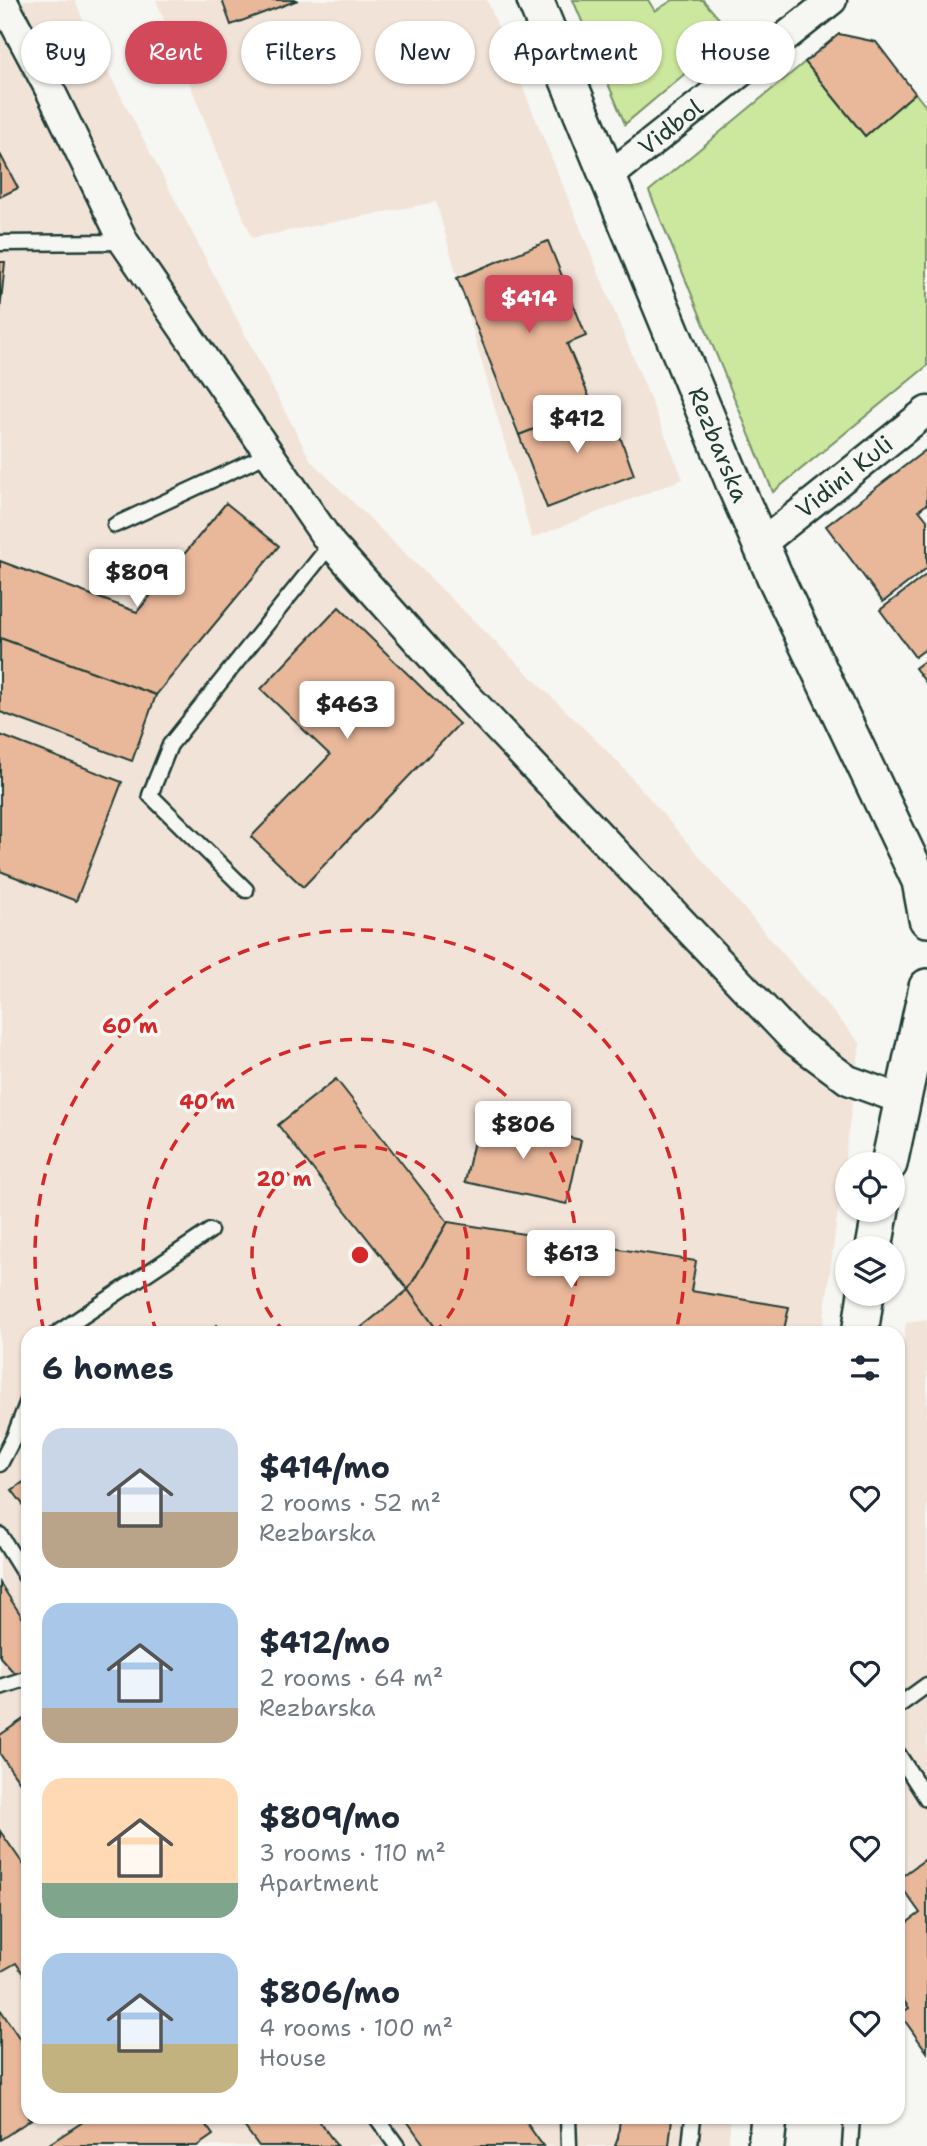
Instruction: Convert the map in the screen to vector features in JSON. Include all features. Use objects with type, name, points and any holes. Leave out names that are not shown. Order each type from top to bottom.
[{"type":"street","points":[[2,0],[51,92],[124,242],[331,544],[467,696],[794,1040],[848,1080],[903,1100]]},
{"type":"street","name":"Rezbarska","points":[[535,0],[694,389],[775,577],[923,878],[927,919]]},
{"type":"street","name":"Vidbol","points":[[608,177],[832,0]]},
{"type":"street","name":"Vidini Kuli","points":[[761,544],[927,411]]},
{"type":"street","points":[[892,1152],[927,987]]},
{"type":"street","points":[[861,1326],[864,1306]]},
{"type":"street","points":[[766,2146],[768,2124]]},
{"type":"lane","points":[[0,243],[124,242]]},
{"type":"lane","points":[[115,526],[268,454]]},
{"type":"lane","points":[[246,890],[150,795],[170,745],[331,544]]},
{"type":"lane","points":[[68,1326],[210,1231]]},
{"type":"lane","points":[[0,1464],[21,1419]]},
{"type":"lane","points":[[0,1535],[21,1569]]},
{"type":"lane","points":[[0,1687],[21,1680]]},
{"type":"lane","points":[[905,1701],[927,1685]]},
{"type":"lane","points":[[905,1765],[927,1799]]},
{"type":"lane","points":[[381,2124],[397,2146]]},
{"type":"lane","points":[[568,2124],[569,2146]]},
{"type":"lane","points":[[690,2146],[692,2124]]},
{"type":"lane","points":[[850,2146],[852,2124]]},
{"type":"shaded area","points":[[0,0],[75,0],[83,21],[21,21],[21,84],[111,84],[111,77],[311,461],[618,762],[860,1043],[846,1152],[835,1152],[837,1222],[823,1326],[21,1326],[21,2124],[730,2124],[728,2146],[0,2146]]},
{"type":"shaded area","points":[[156,0],[487,0],[496,21],[489,21],[489,84],[521,84],[683,479],[532,538],[436,202],[252,238],[190,84],[227,84],[227,21],[164,21]]},
{"type":"shaded area","points":[[927,1320],[927,2052],[905,2021],[905,2010],[908,2008],[905,2004],[905,1924],[920,1913],[905,1892],[906,1323]]},
{"type":"green space","points":[[573,0],[648,0],[655,11],[673,0],[703,0],[721,21],[676,21],[676,81],[625,124],[608,84],[662,84],[662,21],[582,21]]},
{"type":"green space","points":[[805,62],[865,136],[915,93],[927,108],[927,366],[773,492],[649,191],[778,84],[795,84],[795,70]]},
{"type":"building","points":[[222,0],[298,0],[241,21],[231,25]]},
{"type":"building","points":[[839,34],[876,42],[915,93],[865,136],[805,62]]},
{"type":"building","points":[[0,154],[18,188],[0,197]]},
{"type":"building","points":[[548,241],[586,336],[567,344],[593,406],[519,435],[457,278]]},
{"type":"building","points":[[0,262],[5,262],[0,312]]},
{"type":"building","points":[[607,401],[634,475],[547,508],[519,435]]},
{"type":"building","points":[[927,449],[927,504],[919,510],[927,520],[927,568],[883,602],[826,526]]},
{"type":"building","points":[[226,503],[279,546],[156,695],[0,638],[0,561],[137,612]]},
{"type":"building","points":[[927,574],[927,648],[915,657],[880,610]]},
{"type":"building","points":[[339,607],[459,724],[303,887],[251,837],[330,755],[261,689]]},
{"type":"building","points":[[0,638],[156,695],[132,761],[0,712]]},
{"type":"building","points":[[927,659],[927,684],[915,668]]},
{"type":"building","points":[[0,735],[122,782],[76,901],[0,871]]},
{"type":"building","points":[[336,1079],[448,1222],[408,1290],[278,1125]]},
{"type":"building","points":[[479,1118],[581,1140],[567,1204],[465,1182]]},
{"type":"building","points":[[448,1222],[696,1261],[691,1291],[789,1307],[785,1326],[434,1326],[408,1290]]},
{"type":"building","points":[[408,1290],[434,1326],[363,1326]]},
{"type":"building","points":[[21,1484],[21,1502],[12,1490]]},
{"type":"building","points":[[0,1583],[21,1615],[21,1673],[17,1676],[0,1657]]},
{"type":"building","points":[[21,1721],[21,1784],[0,1754],[0,1735]]},
{"type":"building","points":[[0,1831],[21,1861],[21,1970],[16,1963],[0,1972]]},
{"type":"building","points":[[927,1858],[927,2052],[905,2021],[905,2011],[909,2008],[905,2003],[905,1924],[920,1913],[905,1892],[905,1874]]},
{"type":"building","points":[[0,2009],[21,2040],[21,2124],[24,2124],[0,2140]]},
{"type":"building","points":[[80,2124],[205,2124],[213,2135],[197,2146],[46,2146]]},
{"type":"building","points":[[242,2124],[321,2124],[337,2146],[259,2146]]},
{"type":"building","points":[[409,2124],[527,2124],[543,2146],[425,2146]]},
{"type":"building","points":[[619,2124],[671,2124],[669,2146],[615,2146]]}]
